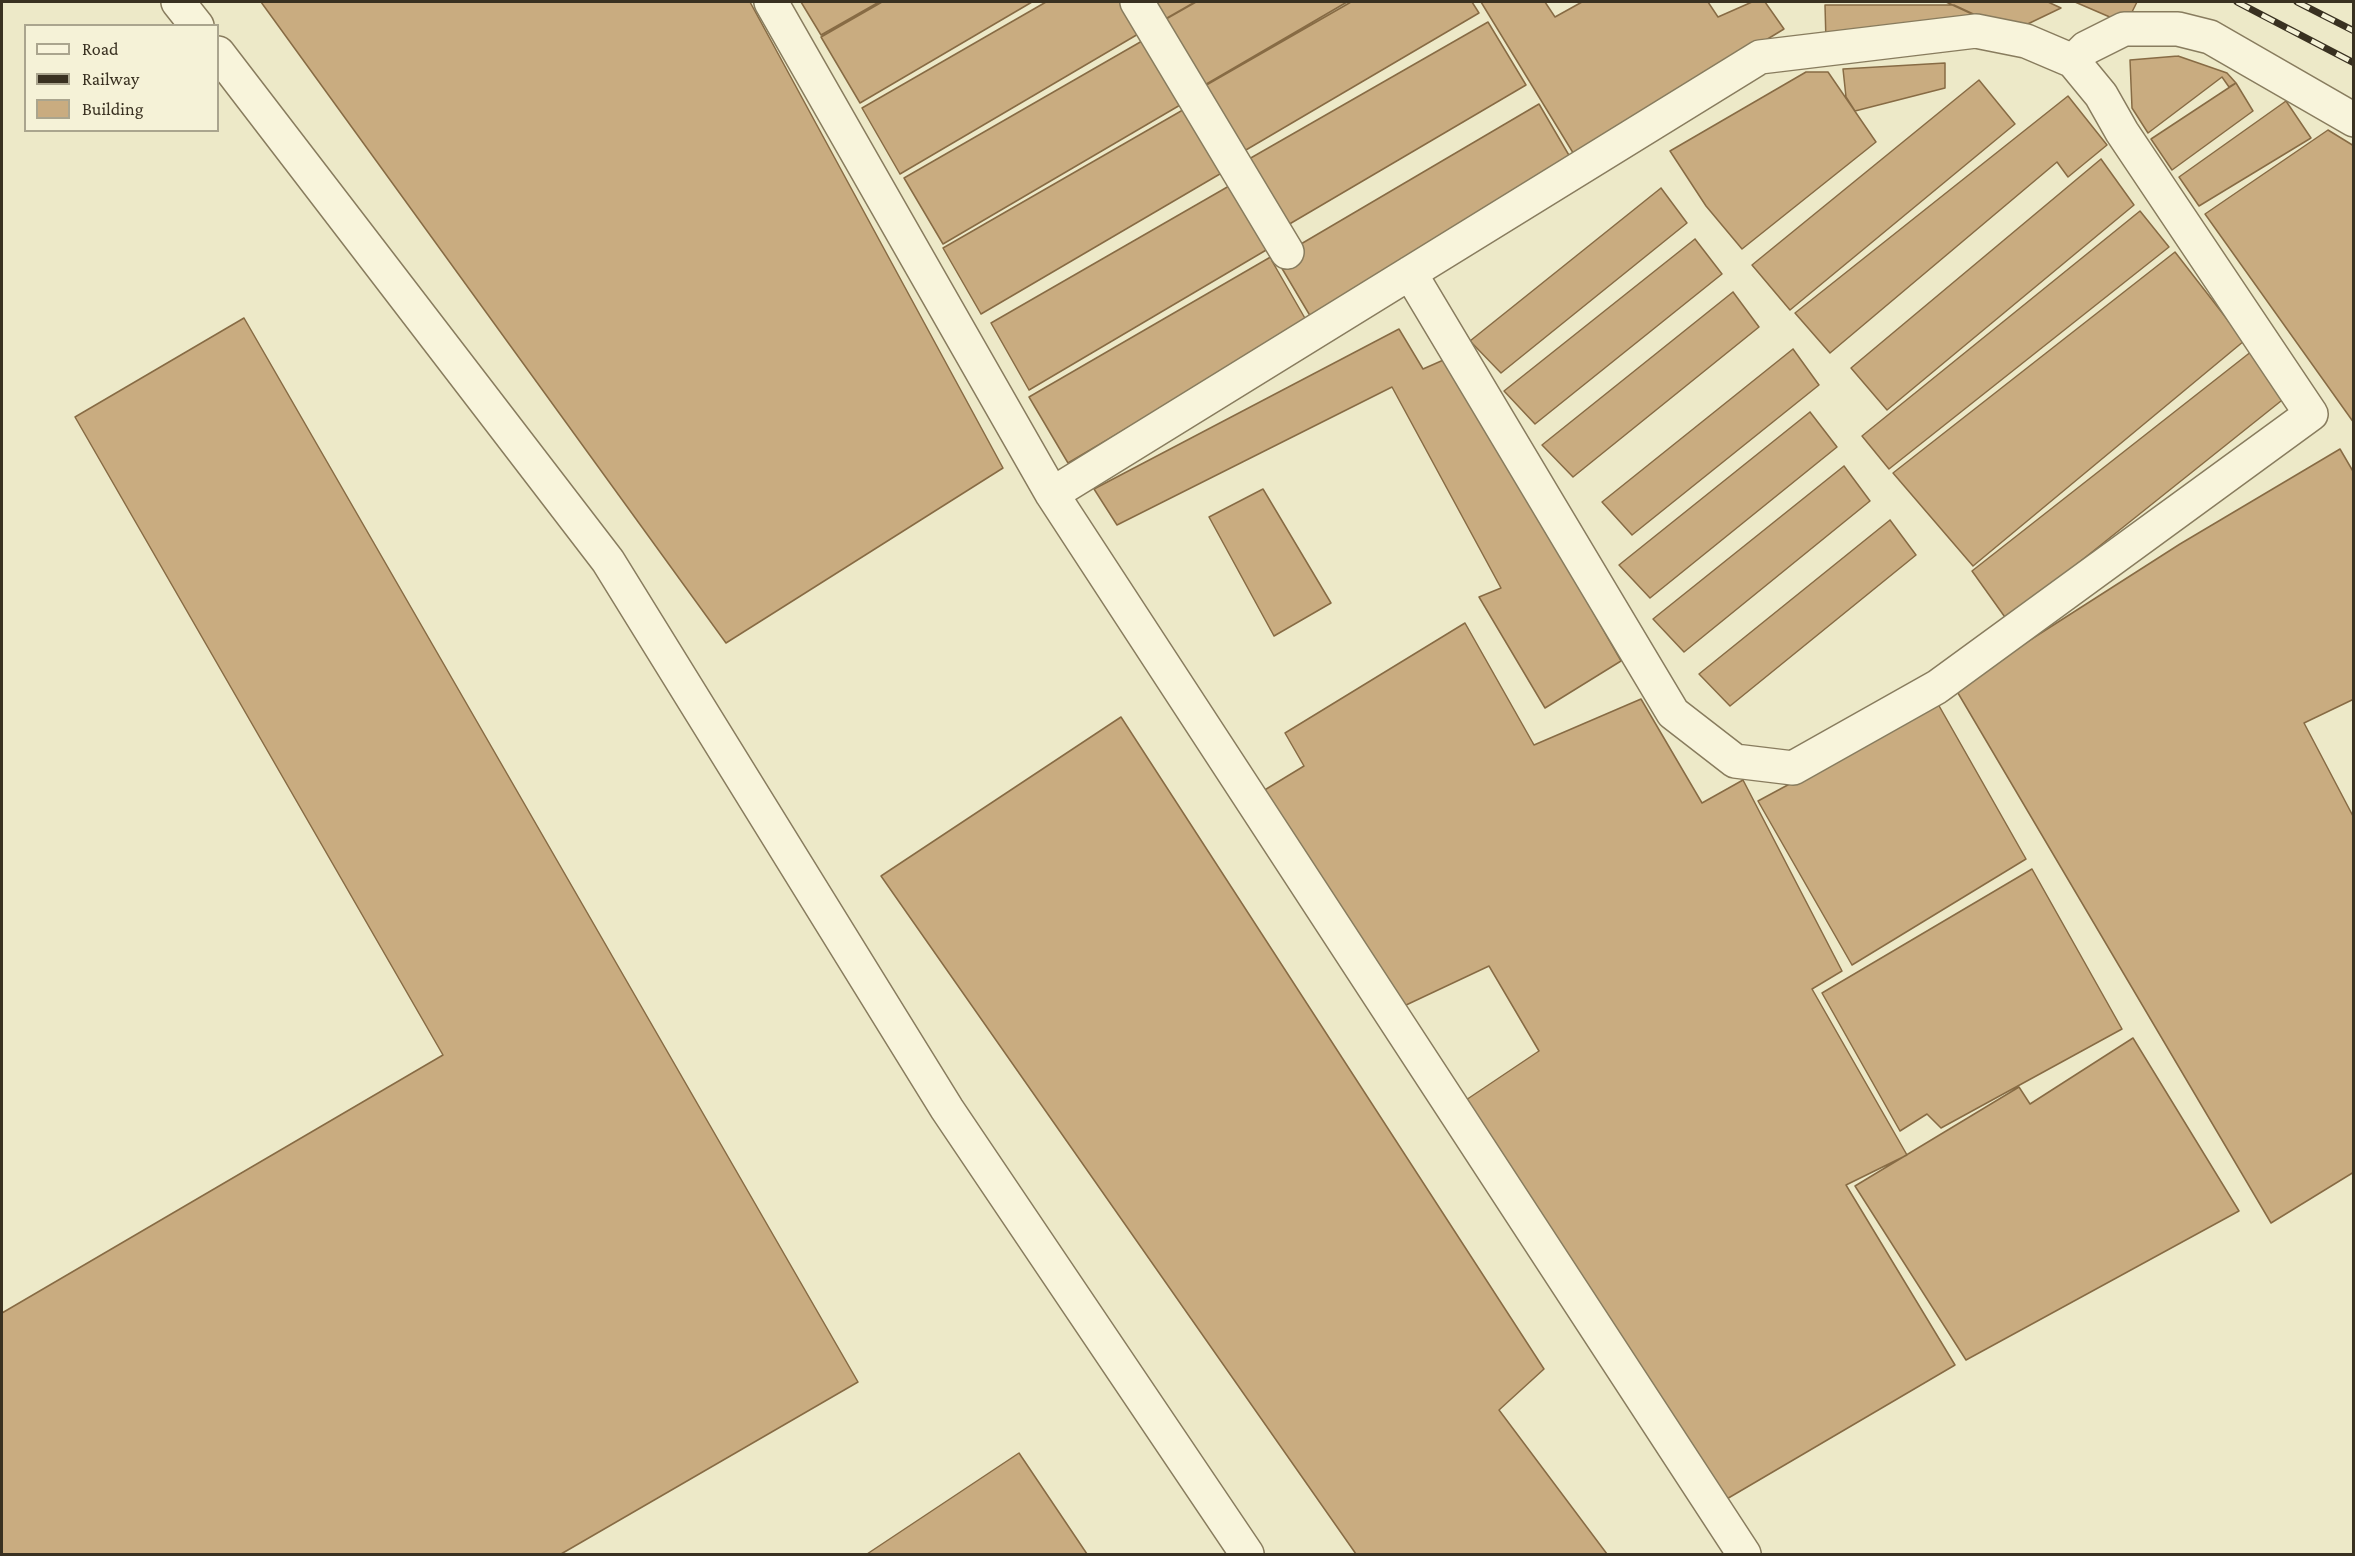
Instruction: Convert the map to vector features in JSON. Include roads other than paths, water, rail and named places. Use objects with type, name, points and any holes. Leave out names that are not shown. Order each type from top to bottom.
[{"type":"street","points":[[178,2],[195,24]]},
{"type":"street","points":[[771,2],[1052,494],[1744,1554]]},
{"type":"street","points":[[1137,2],[1287,252]]},
{"type":"street","points":[[2073,62],[2086,48],[2124,29],[2178,29],[2210,37],[2354,120]]},
{"type":"street","points":[[1052,494],[1410,273],[1760,57],[1976,31],[2026,41],[2073,62],[2101,95],[2122,132],[2311,414],[1937,687],[1793,768],[1735,761],[1673,713],[1410,273]]},
{"type":"street","points":[[219,53],[608,561],[947,1109],[1247,1554]]},
{"type":"railway","points":[[2237,2],[2354,63]]},
{"type":"railway","points":[[2297,2],[2354,31]]}]
